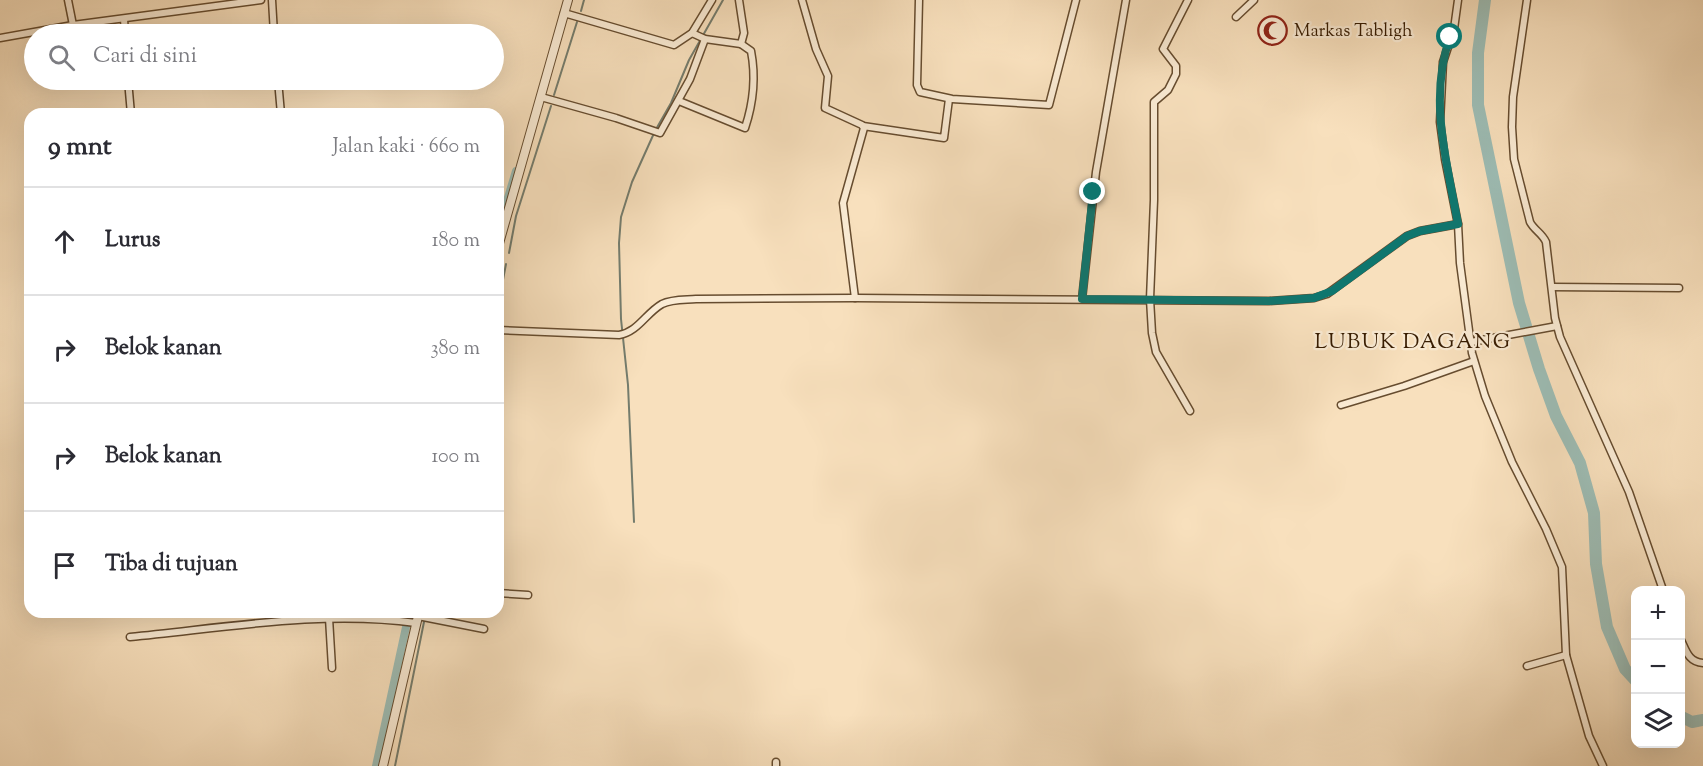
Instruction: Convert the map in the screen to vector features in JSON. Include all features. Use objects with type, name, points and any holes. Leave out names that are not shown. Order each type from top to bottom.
[{"type":"street","points":[[68,0],[73,24]]},
{"type":"street","points":[[82,24],[261,0]]},
{"type":"street","points":[[272,0],[273,24]]},
{"type":"street","points":[[504,226],[568,0]]},
{"type":"street","points":[[564,13],[671,45],[693,34],[712,0]]},
{"type":"street","points":[[740,0],[744,33],[741,44]]},
{"type":"street","points":[[802,0],[816,49],[828,76],[825,108],[863,126],[944,138],[949,99]]},
{"type":"street","points":[[919,0],[917,89],[925,94],[949,99],[1049,105],[1076,0]]},
{"type":"street","points":[[1082,299],[1096,172],[1126,0]]},
{"type":"street","points":[[1188,0],[1163,49],[1177,70],[1168,90],[1154,102],[1150,299],[1152,333],[1156,352],[1190,411]]},
{"type":"street","points":[[1236,17],[1254,0]]},
{"type":"street","points":[[1458,0],[1454,29],[1443,62],[1440,122],[1458,224],[1474,361],[1482,388],[1512,462],[1546,529],[1562,567],[1566,655],[1589,736],[1603,766]]},
{"type":"street","points":[[1527,0],[1511,109],[1514,159],[1527,215],[1532,226],[1542,234],[1546,242],[1557,326],[1629,492],[1661,586]]},
{"type":"street","points":[[124,19],[124,24]]},
{"type":"street","points":[[0,38],[24,34]]},
{"type":"street","points":[[679,101],[745,128],[752,105],[751,51],[741,44],[693,34]]},
{"type":"street","points":[[541,97],[660,133],[679,101],[704,38]]},
{"type":"street","points":[[129,90],[130,108]]},
{"type":"street","points":[[279,90],[280,108]]},
{"type":"street","points":[[855,298],[843,203],[863,126]]},
{"type":"street","points":[[504,330],[622,335],[631,332],[661,305],[675,301],[855,298],[1269,301],[1321,297],[1407,236],[1420,231],[1458,224]]},
{"type":"street","points":[[1552,287],[1678,288]]},
{"type":"street","points":[[1471,342],[1557,326]]},
{"type":"street","points":[[1341,405],[1474,361]]},
{"type":"street","points":[[504,593],[528,595]]},
{"type":"street","points":[[329,618],[332,668]]},
{"type":"street","points":[[130,637],[329,618],[402,618]]},
{"type":"street","points":[[383,766],[418,618]]},
{"type":"street","points":[[425,618],[484,629]]},
{"type":"street","points":[[1681,640],[1692,661],[1703,663]]},
{"type":"street","points":[[1527,666],[1566,655]]},
{"type":"waterway","points":[[581,11],[584,0]]},
{"type":"waterway","points":[[634,522],[628,385],[621,319],[619,243],[621,217],[632,182],[655,131],[671,103],[689,60],[723,0]]},
{"type":"waterway","points":[[1485,0],[1478,53],[1478,105],[1519,303],[1556,416],[1580,463],[1594,513],[1596,564],[1607,627],[1625,669],[1631,676]]},
{"type":"waterway","points":[[554,95],[577,22]]},
{"type":"waterway","points":[[509,253],[516,216],[551,106]]},
{"type":"waterway","points":[[504,211],[516,171]]},
{"type":"waterway","points":[[504,274],[506,264]]},
{"type":"waterway","points":[[395,766],[425,618]]},
{"type":"waterway","points":[[376,766],[406,627]]},
{"type":"waterway","points":[[1685,718],[1692,722],[1703,720]]},
{"type":"place","name":"Markas Tabligh","points":[[1273,30]]},
{"type":"district","name":"LUBUK DAGANG","points":[[1413,341]]},
{"type":"route","points":[[1093,192],[1082,299],[1269,301],[1321,297],[1407,236],[1420,231],[1458,224],[1441,140],[1440,122],[1443,62],[1450,37]]}]
